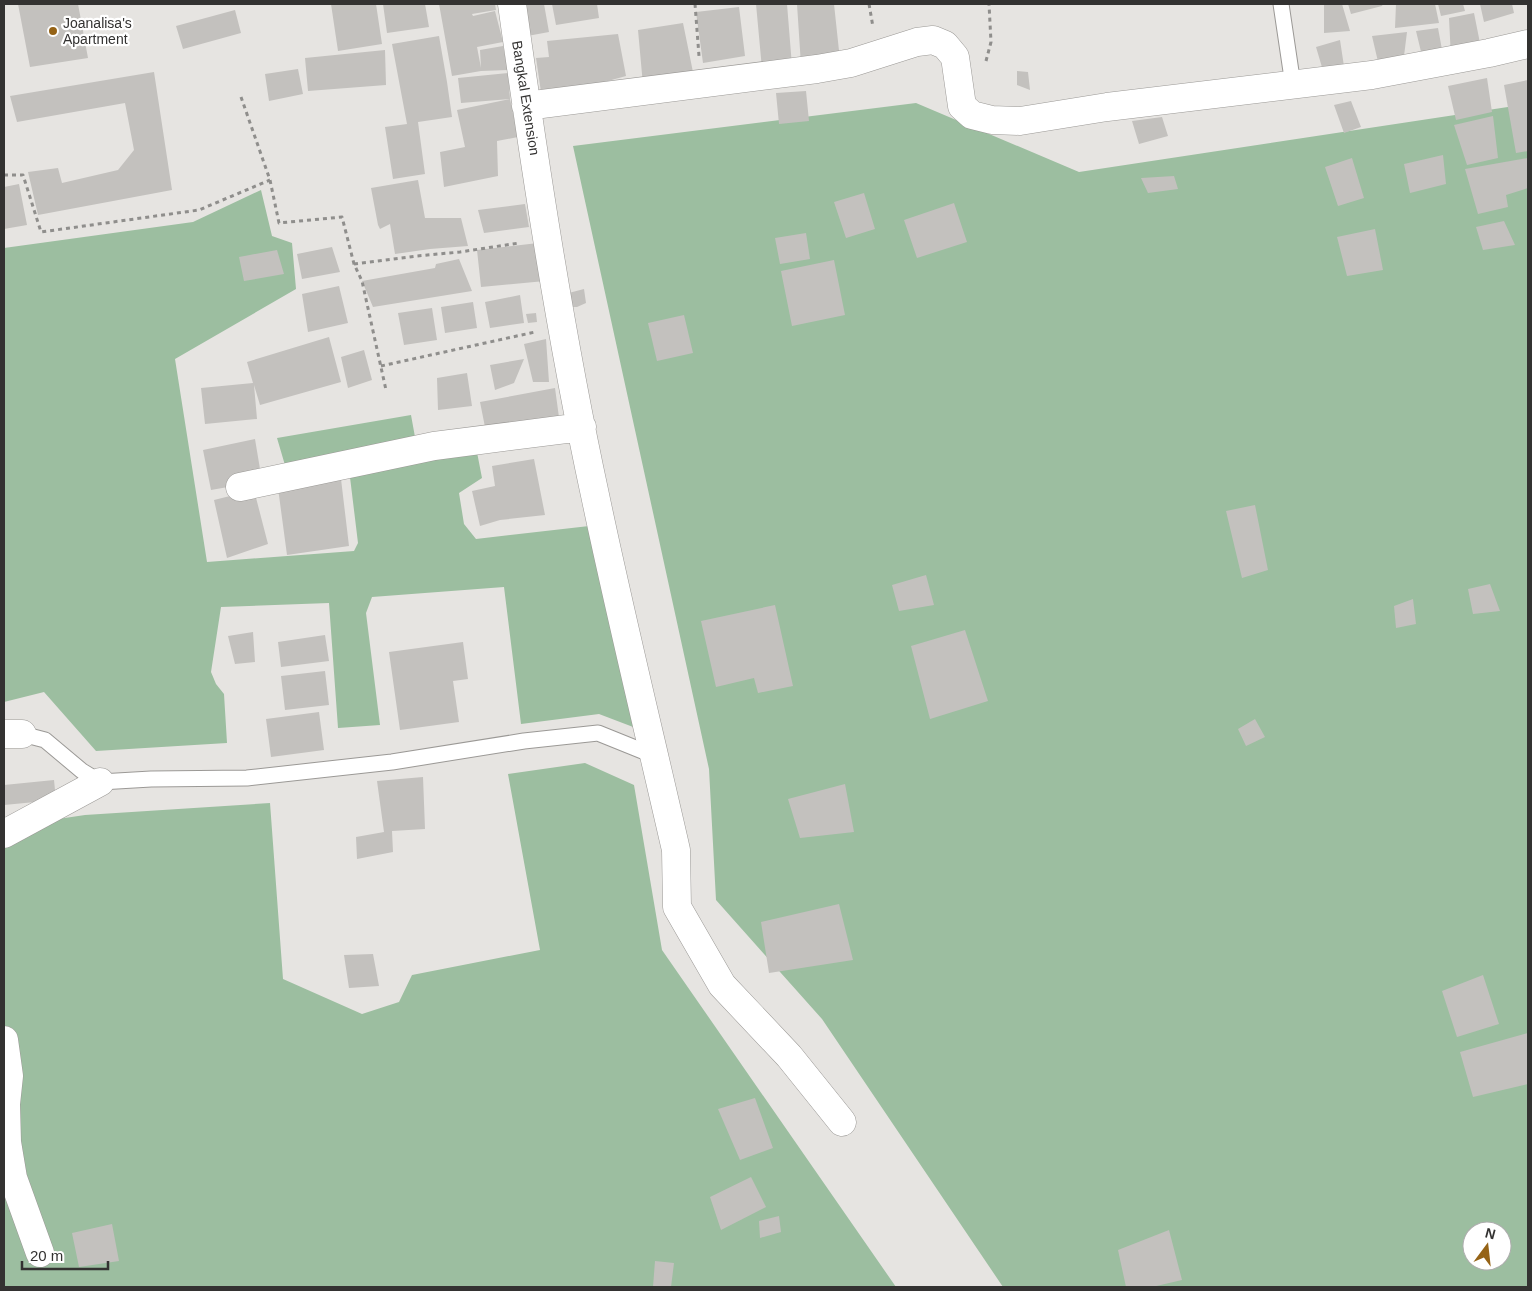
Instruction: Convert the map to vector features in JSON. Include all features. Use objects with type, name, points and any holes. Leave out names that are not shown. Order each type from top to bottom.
[{"type":"street","name":"Bangkal Extension","points":[[512,4],[526,106],[563,330],[594,494],[676,850],[677,908],[722,985],[789,1056],[842,1122]]},
{"type":"street","points":[[526,106],[817,69],[851,63],[917,42],[933,40],[945,45],[955,57],[962,106],[972,115],[992,120],[1020,120],[1107,107],[1372,75],[1528,44]]},
{"type":"street","points":[[240,487],[434,446],[582,427]]},
{"type":"street","points":[[4,834],[100,782]]},
{"type":"street","points":[[4,1040],[9,1076],[6,1104],[7,1142],[13,1178],[40,1253]]},
{"type":"lane","points":[[1281,4],[1293,85]]},
{"type":"lane","points":[[13,734],[45,740],[82,771],[100,782],[151,779],[247,778],[392,762],[524,741],[598,733],[655,756]]},
{"type":"path","points":[[695,4],[701,84]]},
{"type":"path","points":[[241,96],[270,180],[279,222],[342,217],[354,264],[362,280],[386,390]]},
{"type":"path","points":[[4,174],[23,175],[41,232],[199,210],[270,180]]},
{"type":"path","points":[[354,264],[460,252],[548,239]]},
{"type":"path","points":[[381,366],[518,335],[552,329],[563,330]]},
{"type":"green space","points":[[916,103],[1079,172],[1528,104],[1528,1287],[1003,1287],[822,1019],[716,900],[709,769],[573,146]]},
{"type":"green space","points":[[261,190],[272,236],[292,243],[296,289],[175,359],[207,562],[354,551],[358,543],[349,469],[287,472],[277,438],[411,415],[417,448],[475,442],[482,478],[459,493],[464,524],[476,539],[598,525],[641,730],[599,714],[521,724],[504,587],[372,597],[366,613],[380,725],[338,728],[329,603],[221,607],[211,672],[216,684],[224,694],[227,743],[96,751],[44,692],[4,702],[4,248],[193,222]]},
{"type":"green space","points":[[585,763],[634,785],[662,950],[896,1287],[4,1287],[4,827],[85,815],[270,803],[283,979],[362,1014],[399,1002],[412,975],[540,950],[508,774]]},
{"type":"building","name":"Joanalisa's Apartment","points":[[18,4],[78,4],[88,58],[30,67]]},
{"type":"building","points":[[331,4],[376,4],[382,44],[338,51]]},
{"type":"building","points":[[383,4],[425,4],[429,27],[387,33]]},
{"type":"building","points":[[439,4],[495,4],[496,10],[472,14],[473,16],[495,11],[503,42],[477,47],[481,68],[480,50],[503,46],[508,70],[481,71],[452,76]]},
{"type":"building","points":[[516,4],[544,4],[549,32],[522,37]]},
{"type":"building","points":[[552,4],[597,4],[599,18],[556,25]]},
{"type":"building","points":[[756,4],[787,4],[792,66],[762,69]]},
{"type":"building","points":[[797,4],[834,4],[840,60],[801,65]]},
{"type":"building","points":[[1324,4],[1342,4],[1350,31],[1324,33]]},
{"type":"building","points":[[1348,4],[1383,4],[1382,6],[1351,14]]},
{"type":"building","points":[[1396,4],[1435,4],[1439,23],[1395,28]]},
{"type":"building","points":[[1438,4],[1463,4],[1465,11],[1441,16]]},
{"type":"building","points":[[1480,4],[1512,4],[1514,13],[1484,22]]},
{"type":"building","points":[[739,7],[745,56],[703,63],[696,12]]},
{"type":"building","points":[[235,10],[241,33],[183,49],[176,26]]},
{"type":"building","points":[[1474,13],[1481,48],[1451,58],[1449,18]]},
{"type":"building","points":[[683,23],[694,77],[643,85],[638,30]]},
{"type":"building","points":[[1438,28],[1443,55],[1423,60],[1416,31]]},
{"type":"building","points":[[1407,32],[1404,56],[1379,66],[1372,36]]},
{"type":"building","points":[[618,34],[626,76],[586,87],[541,92],[536,58],[549,57],[547,41]]},
{"type":"building","points":[[439,36],[452,117],[418,122],[425,174],[393,179],[385,127],[407,124],[392,44]]},
{"type":"building","points":[[1340,40],[1345,73],[1324,74],[1316,47]]},
{"type":"building","points":[[385,50],[386,85],[308,91],[305,58]]},
{"type":"building","points":[[298,69],[303,94],[269,101],[265,74]]},
{"type":"building","points":[[1017,71],[1028,72],[1030,90],[1017,85]]},
{"type":"building","points":[[154,72],[172,190],[38,215],[28,172],[58,168],[62,183],[118,170],[134,150],[125,103],[17,122],[10,96]]},
{"type":"building","points":[[508,73],[510,99],[461,103],[458,78]]},
{"type":"building","points":[[1487,78],[1492,112],[1456,120],[1448,86]]},
{"type":"building","points":[[1528,80],[1528,151],[1516,153],[1504,85]]},
{"type":"building","points":[[806,91],[809,121],[779,124],[776,93]]},
{"type":"building","points":[[510,99],[518,137],[497,141],[498,176],[444,187],[440,152],[465,147],[457,110]]},
{"type":"building","points":[[1351,101],[1361,127],[1344,133],[1334,105]]},
{"type":"building","points":[[1493,116],[1498,158],[1467,165],[1454,125]]},
{"type":"building","points":[[1162,117],[1168,136],[1139,144],[1132,121]]},
{"type":"building","points":[[1443,155],[1446,184],[1410,193],[1404,164]]},
{"type":"building","points":[[1352,158],[1364,198],[1338,206],[1325,167]]},
{"type":"building","points":[[1528,158],[1528,188],[1506,195],[1508,207],[1478,214],[1465,169]]},
{"type":"building","points":[[1174,176],[1178,189],[1148,193],[1141,178]]},
{"type":"building","points":[[418,180],[425,218],[461,218],[468,246],[395,254],[390,224],[380,229],[378,225],[371,188]]},
{"type":"building","points":[[19,184],[27,225],[4,229],[4,187]]},
{"type":"building","points":[[864,193],[875,229],[846,238],[834,202]]},
{"type":"building","points":[[954,203],[967,242],[917,258],[904,220]]},
{"type":"building","points":[[525,204],[529,227],[484,233],[478,210]]},
{"type":"building","points":[[1504,221],[1515,245],[1483,250],[1476,227]]},
{"type":"building","points":[[1375,229],[1383,270],[1347,276],[1337,237]]},
{"type":"building","points":[[806,233],[810,259],[780,264],[775,238]]},
{"type":"building","points":[[538,243],[545,281],[481,287],[477,250]]},
{"type":"building","points":[[332,247],[340,272],[302,279],[297,254]]},
{"type":"building","points":[[277,250],[284,274],[244,281],[239,257]]},
{"type":"building","points":[[459,259],[472,291],[373,307],[362,281],[435,268],[436,264]]},
{"type":"building","points":[[834,260],[845,315],[792,326],[781,271]]},
{"type":"building","points":[[339,286],[348,323],[308,332],[302,294]]},
{"type":"building","points":[[584,289],[586,303],[577,307],[564,307],[561,295]]},
{"type":"building","points":[[520,295],[524,323],[490,328],[485,302]]},
{"type":"building","points":[[473,302],[477,328],[445,333],[441,307]]},
{"type":"building","points":[[432,308],[437,340],[404,345],[398,313]]},
{"type":"building","points":[[536,313],[537,322],[528,323],[526,314]]},
{"type":"building","points":[[684,315],[693,353],[657,361],[648,323]]},
{"type":"building","points":[[329,337],[341,382],[260,405],[254,385],[257,419],[205,424],[201,388],[253,383],[247,362]]},
{"type":"building","points":[[546,339],[549,382],[533,382],[524,344]]},
{"type":"building","points":[[364,350],[372,380],[348,388],[341,357]]},
{"type":"building","points":[[524,359],[514,383],[495,390],[490,365]]},
{"type":"building","points":[[467,373],[472,406],[438,410],[437,378]]},
{"type":"building","points":[[555,388],[561,432],[488,442],[480,402]]},
{"type":"building","points":[[255,439],[262,481],[211,490],[203,450]]},
{"type":"building","points":[[534,459],[545,515],[500,520],[480,526],[472,491],[495,486],[492,466]]},
{"type":"building","points":[[341,479],[349,546],[287,555],[278,488]]},
{"type":"building","points":[[254,490],[268,544],[227,558],[214,500]]},
{"type":"building","points":[[1255,505],[1268,570],[1242,578],[1226,511]]},
{"type":"building","points":[[926,575],[934,605],[899,611],[892,585]]},
{"type":"building","points":[[1490,584],[1500,611],[1473,614],[1468,589]]},
{"type":"building","points":[[1413,599],[1416,624],[1396,628],[1394,606]]},
{"type":"building","points":[[775,605],[793,686],[758,693],[754,678],[716,687],[701,621]]},
{"type":"building","points":[[965,630],[988,701],[930,719],[911,646]]},
{"type":"building","points":[[253,632],[255,662],[235,664],[228,636]]},
{"type":"building","points":[[325,635],[329,661],[281,667],[278,642]]},
{"type":"building","points":[[463,642],[468,679],[453,681],[459,722],[400,730],[389,652]]},
{"type":"building","points":[[325,671],[329,705],[285,710],[281,676]]},
{"type":"building","points":[[319,712],[324,750],[271,757],[266,719]]},
{"type":"building","points":[[1255,719],[1265,737],[1246,746],[1238,729]]},
{"type":"building","points":[[423,777],[425,829],[392,831],[393,852],[357,859],[356,837],[384,832],[377,781]]},
{"type":"building","points":[[54,780],[56,800],[4,805],[4,785]]},
{"type":"building","points":[[845,784],[854,832],[800,838],[788,799]]},
{"type":"building","points":[[839,904],[853,960],[769,973],[761,922]]},
{"type":"building","points":[[373,954],[379,986],[349,988],[344,955]]},
{"type":"building","points":[[1483,975],[1499,1024],[1457,1037],[1442,991]]},
{"type":"building","points":[[1528,1033],[1528,1084],[1473,1097],[1460,1052]]},
{"type":"building","points":[[755,1098],[773,1148],[740,1160],[718,1109]]},
{"type":"building","points":[[751,1177],[766,1207],[721,1230],[710,1197]]},
{"type":"building","points":[[779,1216],[781,1232],[760,1238],[759,1221]]},
{"type":"building","points":[[112,1224],[119,1261],[79,1267],[72,1233]]},
{"type":"building","points":[[1169,1230],[1182,1280],[1152,1287],[1126,1287],[1118,1250]]},
{"type":"building","points":[[655,1261],[674,1263],[671,1287],[653,1287]]},
{"type":"place","name":"Joanalisa's Apartment","points":[[53,31]]}]
